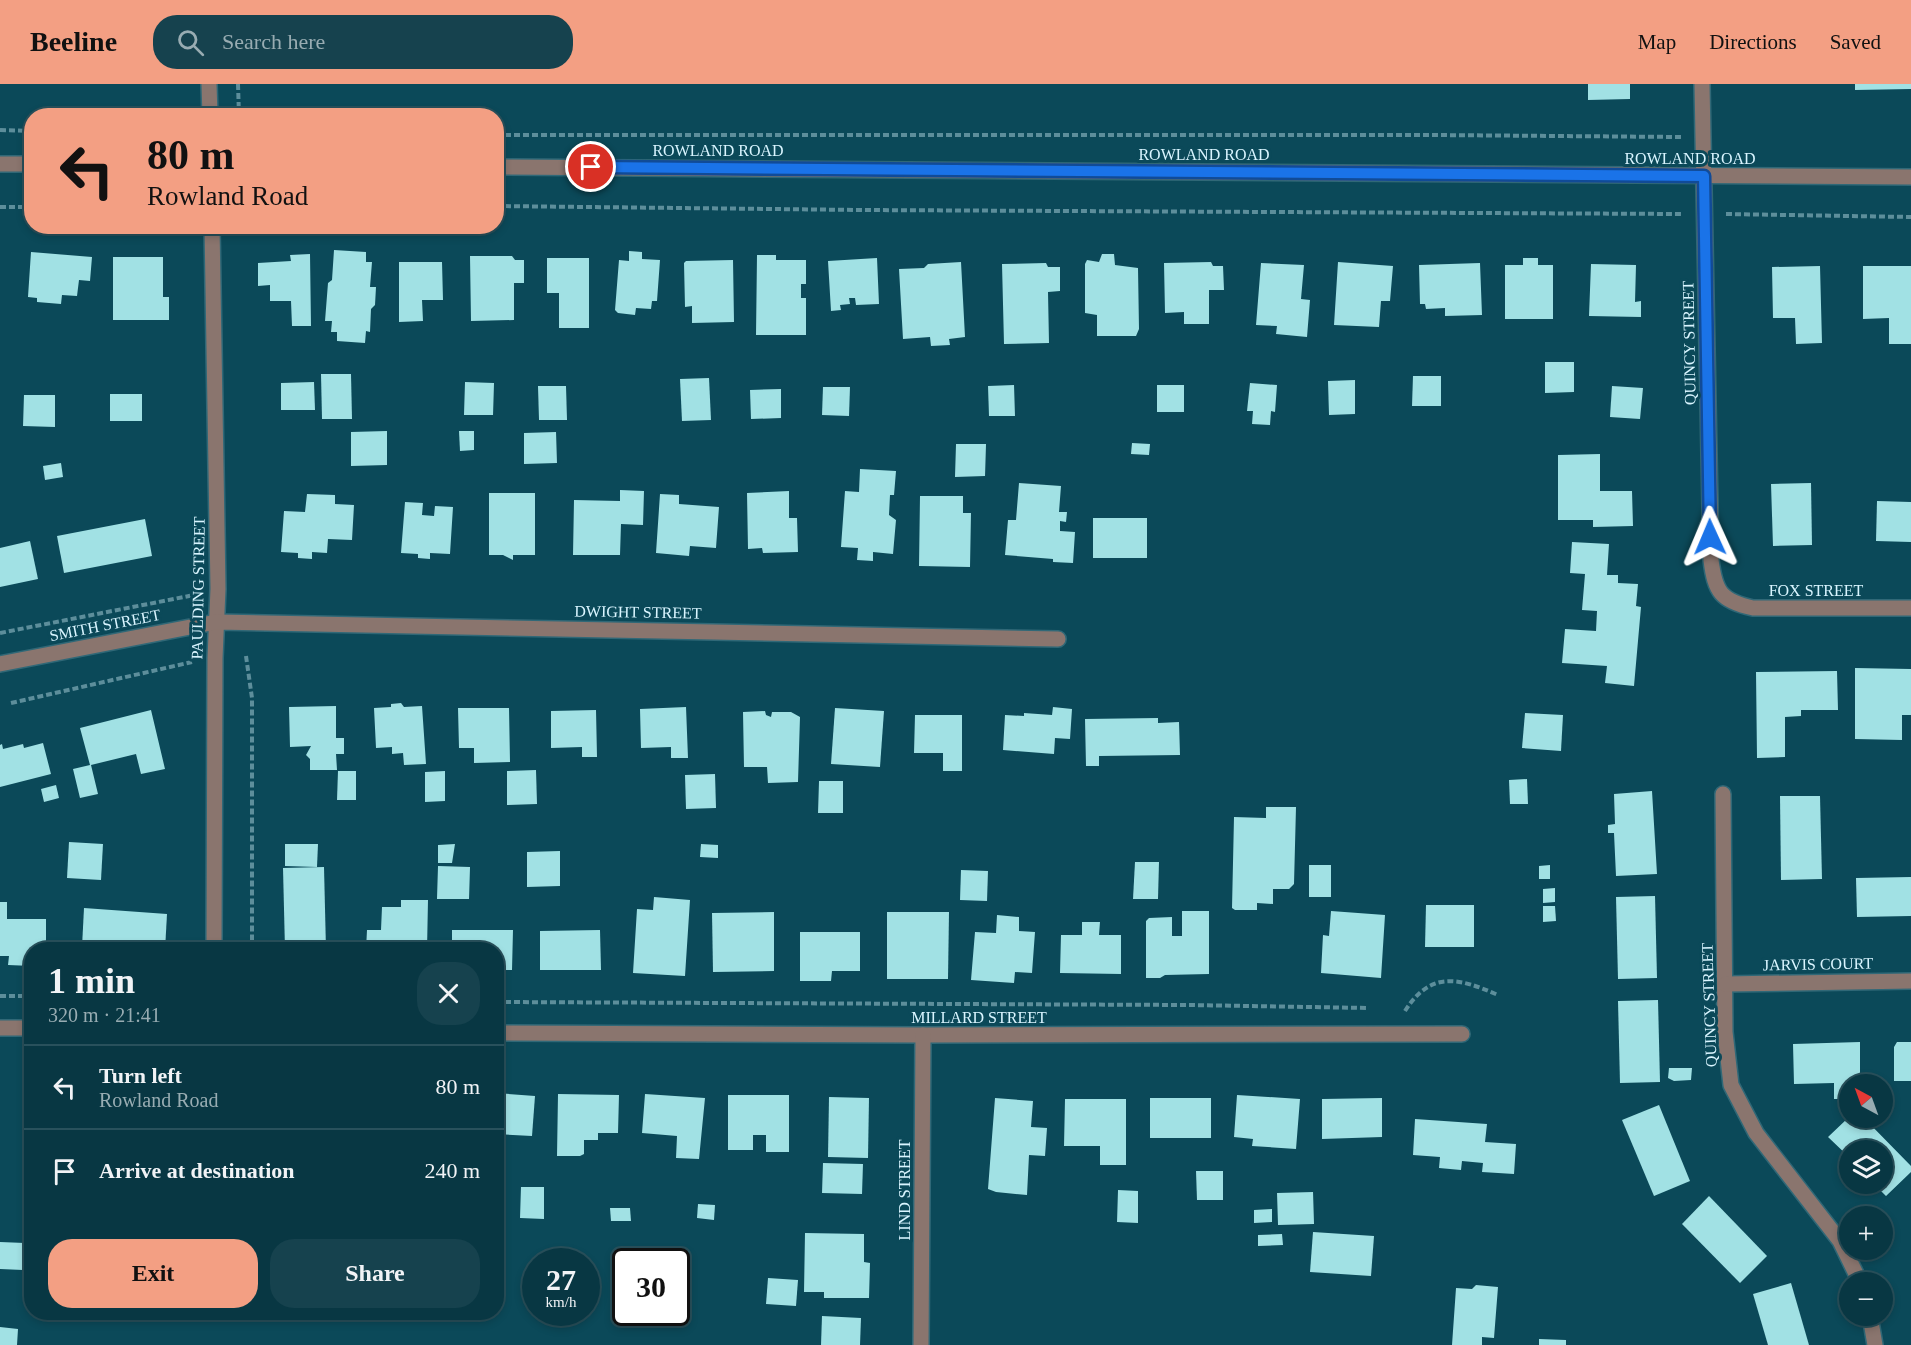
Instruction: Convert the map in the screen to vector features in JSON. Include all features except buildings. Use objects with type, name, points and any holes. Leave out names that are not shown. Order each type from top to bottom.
[{"type":"street","points":[[209,84],[210,108]]},
{"type":"street","name":"QUINCY STREET","points":[[1702,84],[1711,560],[1713,581],[1723,598]]},
{"type":"street","points":[[0,164],[24,164]]},
{"type":"street","name":"ROWLAND ROAD","points":[[504,167],[1911,177]]},
{"type":"street","name":"PAULDING STREET","points":[[212,234],[218,589],[214,942]]},
{"type":"street","name":"FOX STREET","points":[[1723,598],[1737,605],[1753,608],[1911,608]]},
{"type":"street","name":"DWIGHT STREET","points":[[216,622],[1058,639]]},
{"type":"street","name":"SMITH STREET","points":[[0,664],[216,622]]},
{"type":"street","name":"QUINCY STREET","points":[[1724,794],[1725,1032],[1731,1085],[1756,1133],[1840,1241],[1855,1272]]},
{"type":"street","name":"JARVIS COURT","points":[[1726,984],[1911,981]]},
{"type":"street","points":[[0,1028],[24,1028]]},
{"type":"street","name":"MILLARD STREET","points":[[504,1033],[1462,1034]]},
{"type":"street","name":"LIND STREET","points":[[921,1345],[923,1035]]},
{"type":"street","points":[[1872,1326],[1875,1345]]},
{"type":"path","points":[[238,84],[239,108]]},
{"type":"path","points":[[0,130],[24,131]]},
{"type":"path","points":[[504,135],[1434,135],[1703,139]]},
{"type":"path","points":[[504,206],[1911,217]]},
{"type":"path","points":[[0,207],[24,207]]},
{"type":"path","points":[[0,633],[194,595]]},
{"type":"path","points":[[246,656],[252,698],[252,942]]},
{"type":"path","points":[[12,704],[195,661]]},
{"type":"path","points":[[1399,1034],[1401,1017],[1428,985],[1452,980],[1471,983],[1498,995]]},
{"type":"path","points":[[0,996],[24,996]]},
{"type":"path","points":[[504,1002],[1372,1008]]},
{"type":"path","points":[[1395,1009],[1406,1009]]},
{"type":"route","points":[[591,167],[1704,176],[1710,537]]}]
